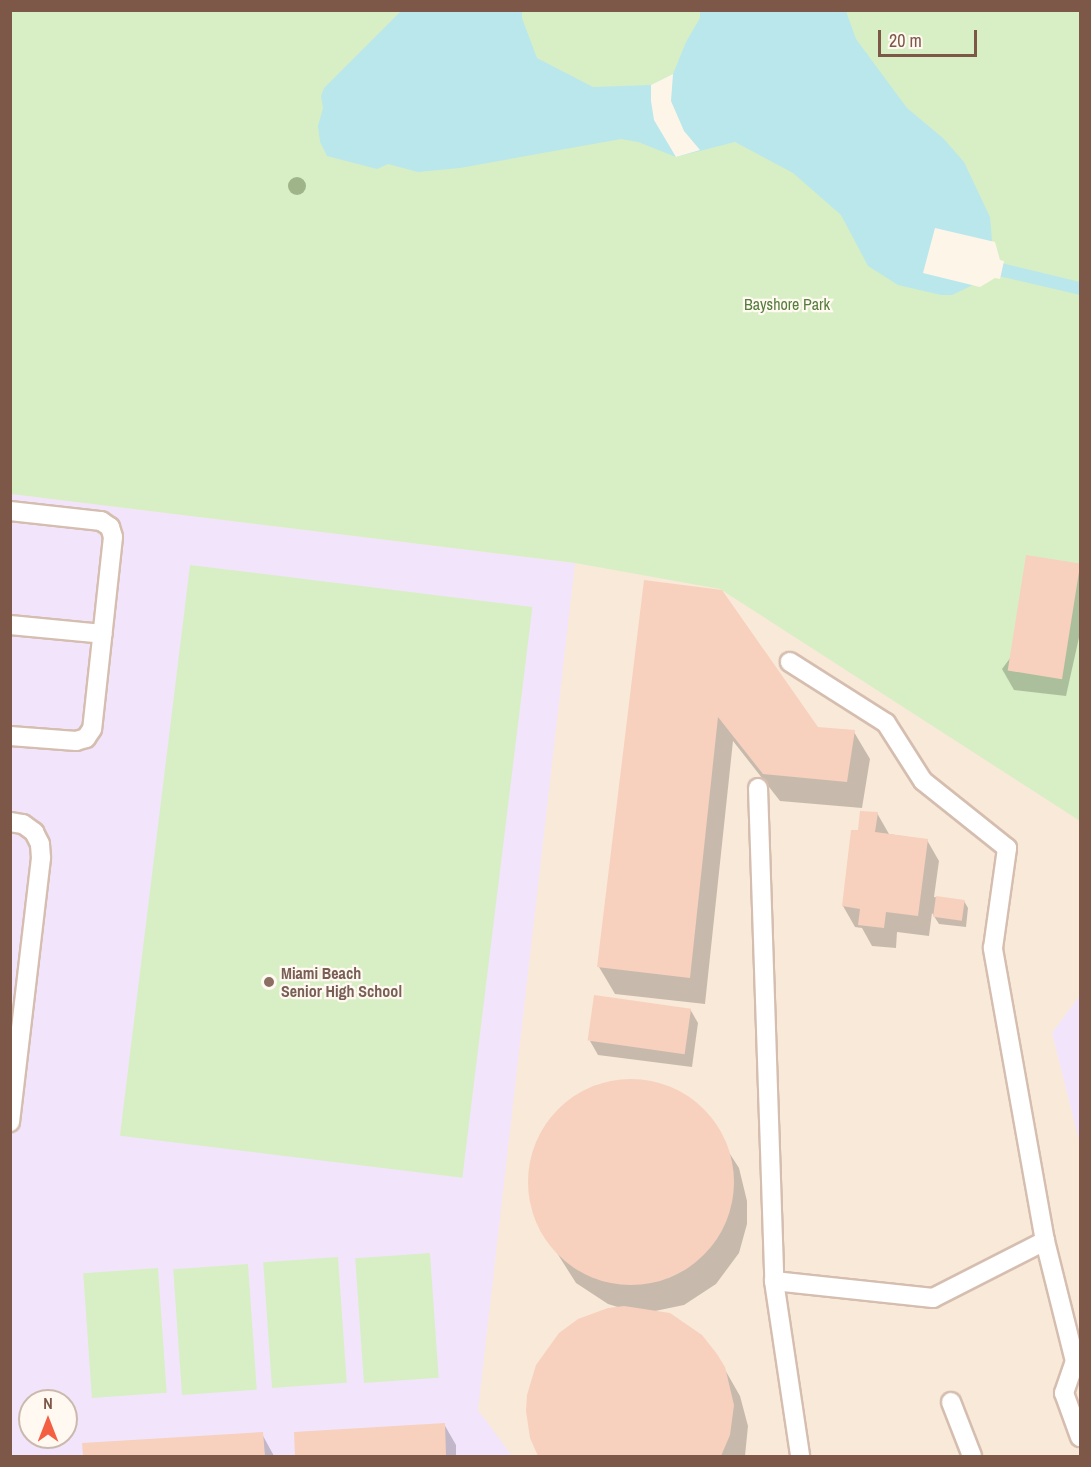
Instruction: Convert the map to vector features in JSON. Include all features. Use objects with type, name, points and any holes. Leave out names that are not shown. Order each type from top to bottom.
[{"type":"lane","points":[[10,511],[101,521],[110,527],[113,537],[92,729],[86,738],[76,741],[10,736]]},
{"type":"lane","points":[[10,625],[103,634]]},
{"type":"lane","points":[[790,662],[886,723],[923,781],[1007,848],[993,948],[1045,1241],[1075,1361],[1064,1393],[1080,1437]]},
{"type":"lane","points":[[758,788],[774,1281],[800,1456]]},
{"type":"lane","points":[[10,822],[23,824],[34,832],[40,844],[41,858],[10,1122]]},
{"type":"lane","points":[[774,1281],[933,1298],[1045,1241]]},
{"type":"lane","points":[[951,1402],[972,1456]]},
{"type":"shaded area","points":[[10,11],[1080,11],[1080,1456],[11,1456]]},
{"type":"shaded area","name":"Miami Beach Senior High School","points":[[11,494],[575,563],[478,1410],[512,1456],[11,1456]]},
{"type":"shaded area","points":[[1080,995],[1080,1145],[1052,1033]]},
{"type":"green space","name":"Bayshore Park","points":[[11,11],[1080,11],[1080,821],[720,589],[575,563],[11,494]]},
{"type":"green space","points":[[190,565],[532,607],[462,1178],[120,1136]]},
{"type":"green space","points":[[430,1253],[439,1378],[364,1383],[355,1258]]},
{"type":"green space","points":[[338,1257],[347,1383],[272,1388],[263,1262]]},
{"type":"green space","points":[[248,1264],[257,1390],[182,1395],[173,1269]]},
{"type":"green space","points":[[158,1268],[167,1393],[92,1398],[83,1273]]},
{"type":"water","points":[[401,11],[522,11],[522,18],[537,58],[593,87],[651,85],[673,74],[686,42],[700,18],[700,11],[846,11],[856,39],[907,108],[943,138],[964,162],[990,217],[997,262],[1080,282],[1080,295],[994,275],[952,295],[941,295],[898,285],[868,266],[841,215],[793,173],[735,142],[676,157],[638,142],[621,139],[460,168],[418,172],[388,164],[377,169],[327,156],[320,142],[318,126],[323,108],[321,96],[324,88]]},
{"type":"pier","points":[[673,74],[671,101],[684,131],[700,150],[676,157],[654,120],[651,101],[651,85]]},
{"type":"pier","points":[[935,228],[995,242],[1000,260],[1004,261],[1000,279],[995,278],[980,287],[923,273]]},
{"type":"building","points":[[1026,555],[1080,564],[1062,679],[1008,671]]},
{"type":"building","points":[[644,580],[722,590],[818,727],[855,730],[847,782],[763,774],[718,717],[690,978],[597,967]]},
{"type":"building","points":[[860,811],[878,812],[875,832],[928,839],[918,916],[886,912],[884,928],[858,925],[860,909],[842,906],[851,830],[858,830]]},
{"type":"building","points":[[936,896],[965,900],[962,921],[933,917]]},
{"type":"building","points":[[594,995],[691,1009],[685,1054],[588,1041]]},
{"type":"building","points":[[631,1079],[651,1081],[670,1087],[704,1109],[726,1143],[732,1162],[734,1182],[732,1202],[726,1221],[704,1255],[670,1277],[651,1283],[631,1285],[611,1283],[592,1277],[558,1255],[536,1221],[530,1202],[528,1182],[530,1162],[536,1143],[558,1109],[592,1087],[611,1081]]},
{"type":"building","points":[[624,1306],[670,1313],[702,1335],[717,1354],[725,1367],[734,1405],[730,1435],[721,1456],[538,1456],[530,1438],[526,1411],[527,1395],[536,1365],[559,1333],[578,1319],[608,1308]]},
{"type":"building","points":[[445,1423],[446,1456],[295,1456],[294,1432]]},
{"type":"building","points":[[263,1432],[265,1456],[83,1456],[82,1443]]},
{"type":"place","name":"Miami Beach Senior High School","points":[[269,982]]}]
